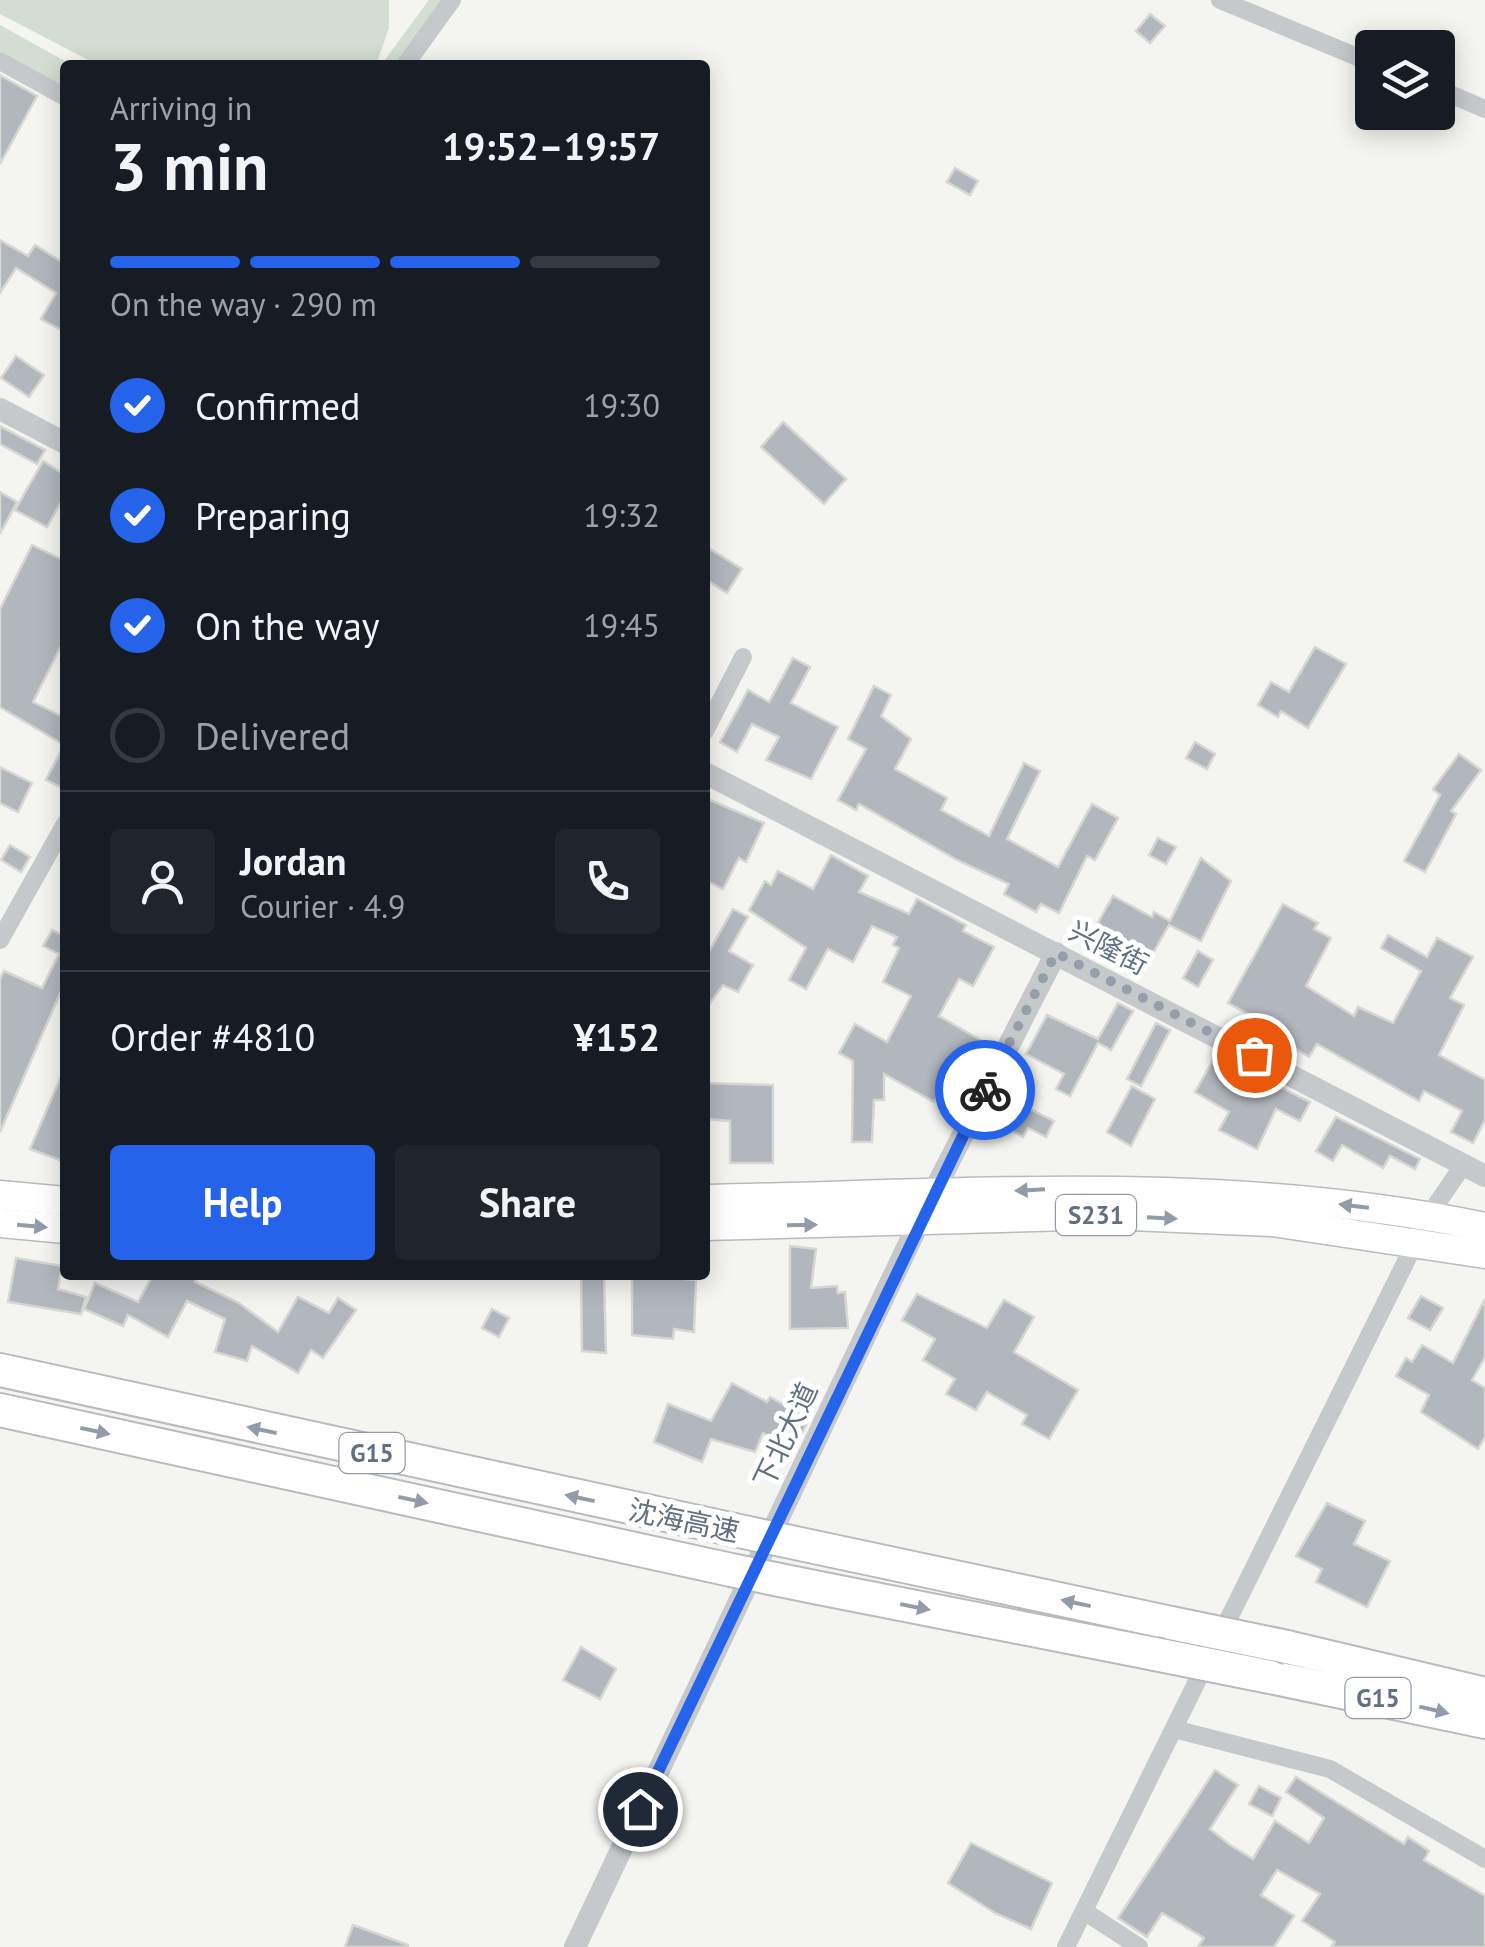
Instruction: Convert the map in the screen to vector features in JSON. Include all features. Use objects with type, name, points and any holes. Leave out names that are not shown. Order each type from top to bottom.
[{"type":"highway","name":"沈海高速","points":[[0,1370],[1287,1647],[1485,1694]]},
{"type":"highway","name":"沈海高速","points":[[0,1410],[730,1570],[1485,1722]]},
{"type":"main road","name":"S231","points":[[710,1199],[1130,1189],[1294,1199],[1422,1228],[1485,1254]]},
{"type":"main road","points":[[0,1195],[60,1201]]},
{"type":"main road","name":"S231","points":[[710,1226],[1107,1215],[1485,1227]]},
{"type":"main road","points":[[0,1223],[60,1229]]},
{"type":"street","points":[[409,60],[452,0]]},
{"type":"street","points":[[1220,0],[1355,55]]},
{"type":"street","points":[[0,60],[60,93]]},
{"type":"street","points":[[1455,96],[1485,109]]},
{"type":"street","points":[[0,409],[60,440]]},
{"type":"street","points":[[710,720],[743,657]]},
{"type":"street","name":"兴隆街","points":[[710,777],[1485,1176]]},
{"type":"street","points":[[0,940],[60,833]]},
{"type":"street","name":"下北大道","points":[[575,1947],[932,1195],[1056,953]]},
{"type":"street","points":[[1066,1947],[1422,1228],[1464,1164]]},
{"type":"street","points":[[1174,1729],[1330,1769],[1485,1859]]},
{"type":"street","points":[[1084,1911],[1139,1947]]},
{"type":"shaded area","points":[[0,0],[389,0],[389,28],[378,60],[88,60],[0,14]]},
{"type":"shaded area","points":[[429,0],[451,0],[404,60],[385,60]]},
{"type":"shaded area","points":[[0,25],[63,60],[60,85],[0,51]]},
{"type":"building","points":[[1150,14],[1165,26],[1150,43],[1136,31]]},
{"type":"building","points":[[0,75],[37,96],[0,164]]},
{"type":"building","points":[[955,168],[978,181],[970,195],[947,182]]},
{"type":"building","points":[[0,240],[28,256],[35,245],[60,261],[60,329],[41,319],[56,293],[16,268],[0,293]]},
{"type":"building","points":[[16,356],[44,375],[29,397],[1,378]]},
{"type":"building","points":[[783,422],[846,479],[824,504],[761,447]]},
{"type":"building","points":[[0,426],[45,450],[37,464],[0,444]]},
{"type":"building","points":[[43,461],[60,472],[60,504],[47,527],[15,510]]},
{"type":"building","points":[[0,492],[17,502],[0,534]]},
{"type":"building","points":[[32,545],[60,559],[60,648],[33,702],[60,716],[60,743],[0,707],[0,609]]},
{"type":"building","points":[[710,549],[742,569],[727,593],[710,582]]},
{"type":"building","points":[[1315,647],[1346,664],[1308,728],[1281,711],[1278,717],[1258,705],[1271,682],[1289,692]]},
{"type":"building","points":[[793,658],[810,667],[791,703],[838,727],[811,779],[766,760],[779,737],[752,724],[737,752],[720,742],[748,690],[769,702]]},
{"type":"building","points":[[874,686],[891,695],[881,716],[911,739],[895,769],[947,798],[941,810],[989,836],[1024,763],[1040,771],[1007,839],[1058,867],[1092,804],[1118,818],[1095,860],[1087,856],[1059,913],[1041,904],[1036,912],[1004,894],[1009,884],[957,860],[859,804],[856,810],[838,800],[866,749],[848,739]]},
{"type":"building","points":[[1195,742],[1215,754],[1207,769],[1186,758]]},
{"type":"building","points":[[60,753],[60,787],[46,780]]},
{"type":"building","points":[[1459,754],[1481,770],[1451,811],[1456,814],[1425,872],[1404,861],[1440,795],[1433,789]]},
{"type":"building","points":[[0,767],[32,783],[18,812],[0,803]]},
{"type":"building","points":[[710,800],[764,823],[746,862],[739,858],[723,889],[710,882]]},
{"type":"building","points":[[1158,838],[1176,847],[1166,864],[1149,855]]},
{"type":"building","points":[[10,845],[30,857],[21,872],[1,860]]},
{"type":"building","points":[[831,855],[868,876],[859,892],[909,914],[917,899],[966,925],[963,931],[994,947],[973,986],[959,979],[939,1016],[991,1046],[977,1075],[957,1063],[934,1102],[884,1074],[884,1100],[874,1100],[872,1142],[852,1142],[853,1061],[839,1053],[855,1024],[887,1042],[911,996],[883,982],[899,948],[893,945],[897,937],[872,926],[853,962],[828,949],[806,989],[789,980],[806,948],[749,910],[765,881],[771,885],[778,871],[813,889]]},
{"type":"building","points":[[1201,858],[1231,881],[1201,941],[1169,925],[1148,962],[1095,928],[1113,896],[1152,917],[1154,912],[1170,921]]},
{"type":"building","points":[[1283,904],[1318,923],[1314,929],[1331,938],[1306,986],[1354,1016],[1358,1007],[1393,1023],[1421,971],[1381,948],[1388,935],[1427,957],[1437,938],[1473,957],[1450,998],[1464,1005],[1439,1055],[1485,1080],[1485,1120],[1473,1143],[1451,1132],[1462,1111],[1424,1091],[1419,1101],[1317,1044],[1309,1057],[1264,1029],[1266,1024],[1228,1003]]},
{"type":"building","points":[[733,909],[748,917],[729,951],[753,965],[738,992],[723,985],[710,1003],[710,950]]},
{"type":"building","points":[[52,930],[60,934],[60,994],[0,1132],[0,979],[4,971],[42,988],[59,954],[43,946]]},
{"type":"building","points":[[1198,951],[1213,960],[1198,987],[1183,978]]},
{"type":"building","points":[[1118,1003],[1133,1011],[1111,1050],[1098,1043],[1070,1096],[1056,1089],[1064,1074],[1026,1054],[1047,1015],[1098,1039]]},
{"type":"building","points":[[1156,1023],[1170,1030],[1141,1086],[1127,1079]]},
{"type":"building","points":[[1216,1055],[1310,1102],[1300,1121],[1276,1109],[1257,1149],[1219,1130],[1229,1112],[1195,1092]]},
{"type":"building","points":[[60,1079],[60,1160],[30,1149]]},
{"type":"building","points":[[710,1083],[773,1085],[773,1163],[730,1163],[730,1121],[710,1119]]},
{"type":"building","points":[[1132,1086],[1155,1099],[1131,1146],[1107,1132]]},
{"type":"building","points":[[1010,1099],[1054,1121],[1046,1137],[1028,1128],[1023,1137],[998,1123]]},
{"type":"building","points":[[1336,1117],[1420,1159],[1415,1169],[1390,1156],[1383,1168],[1342,1145],[1333,1161],[1316,1151]]},
{"type":"building","points":[[790,1246],[816,1249],[811,1288],[837,1286],[838,1293],[845,1292],[848,1328],[790,1329]]},
{"type":"building","points":[[16,1258],[60,1266],[58,1289],[86,1297],[81,1314],[8,1302]]},
{"type":"building","points":[[150,1280],[196,1280],[239,1303],[278,1332],[298,1297],[329,1313],[338,1298],[356,1310],[323,1358],[311,1350],[298,1373],[252,1346],[247,1361],[215,1352],[225,1319],[187,1301],[168,1337],[128,1315],[123,1326],[84,1309],[95,1283],[138,1302]]},
{"type":"building","points":[[581,1280],[604,1280],[606,1353],[582,1351]]},
{"type":"building","points":[[632,1280],[696,1280],[694,1332],[674,1329],[673,1339],[632,1335]]},
{"type":"building","points":[[917,1294],[987,1328],[1004,1300],[1034,1317],[1014,1352],[1078,1390],[1049,1439],[1022,1424],[1027,1415],[987,1392],[976,1410],[946,1394],[955,1379],[923,1360],[935,1339],[902,1320]]},
{"type":"building","points":[[1421,1296],[1443,1308],[1430,1330],[1408,1318]]},
{"type":"building","points":[[1485,1299],[1485,1357],[1472,1380],[1485,1388],[1485,1437],[1478,1449],[1421,1412],[1429,1395],[1396,1376],[1406,1358],[1412,1362],[1422,1345],[1453,1363]]},
{"type":"building","points":[[492,1309],[509,1318],[499,1337],[482,1328]]},
{"type":"building","points":[[732,1383],[767,1402],[770,1397],[809,1419],[793,1451],[763,1433],[755,1452],[711,1439],[702,1462],[654,1442],[668,1404],[711,1421]]},
{"type":"building","points":[[1327,1503],[1365,1521],[1354,1544],[1390,1561],[1367,1607],[1316,1582],[1322,1569],[1296,1556]]},
{"type":"building","points":[[581,1647],[616,1669],[600,1699],[563,1680]]},
{"type":"building","points":[[1215,1770],[1238,1785],[1210,1829],[1230,1845],[1253,1859],[1275,1821],[1309,1843],[1324,1818],[1286,1792],[1296,1777],[1404,1844],[1408,1837],[1429,1851],[1424,1860],[1485,1896],[1485,1947],[1331,1947],[1335,1942],[1302,1921],[1320,1894],[1277,1870],[1261,1895],[1294,1916],[1274,1947],[1198,1947],[1204,1938],[1162,1913],[1147,1937],[1118,1918]]},
{"type":"building","points":[[1259,1786],[1281,1798],[1272,1816],[1249,1804]]},
{"type":"building","points":[[971,1843],[1052,1883],[1031,1929],[995,1913],[948,1883]]},
{"type":"building","points":[[353,1925],[408,1945],[408,1947],[345,1947]]},
{"type":"way so far","points":[[985,1090],[1056,953],[1254,1055]]},
{"type":"route","points":[[640,1809],[985,1090]]}]
